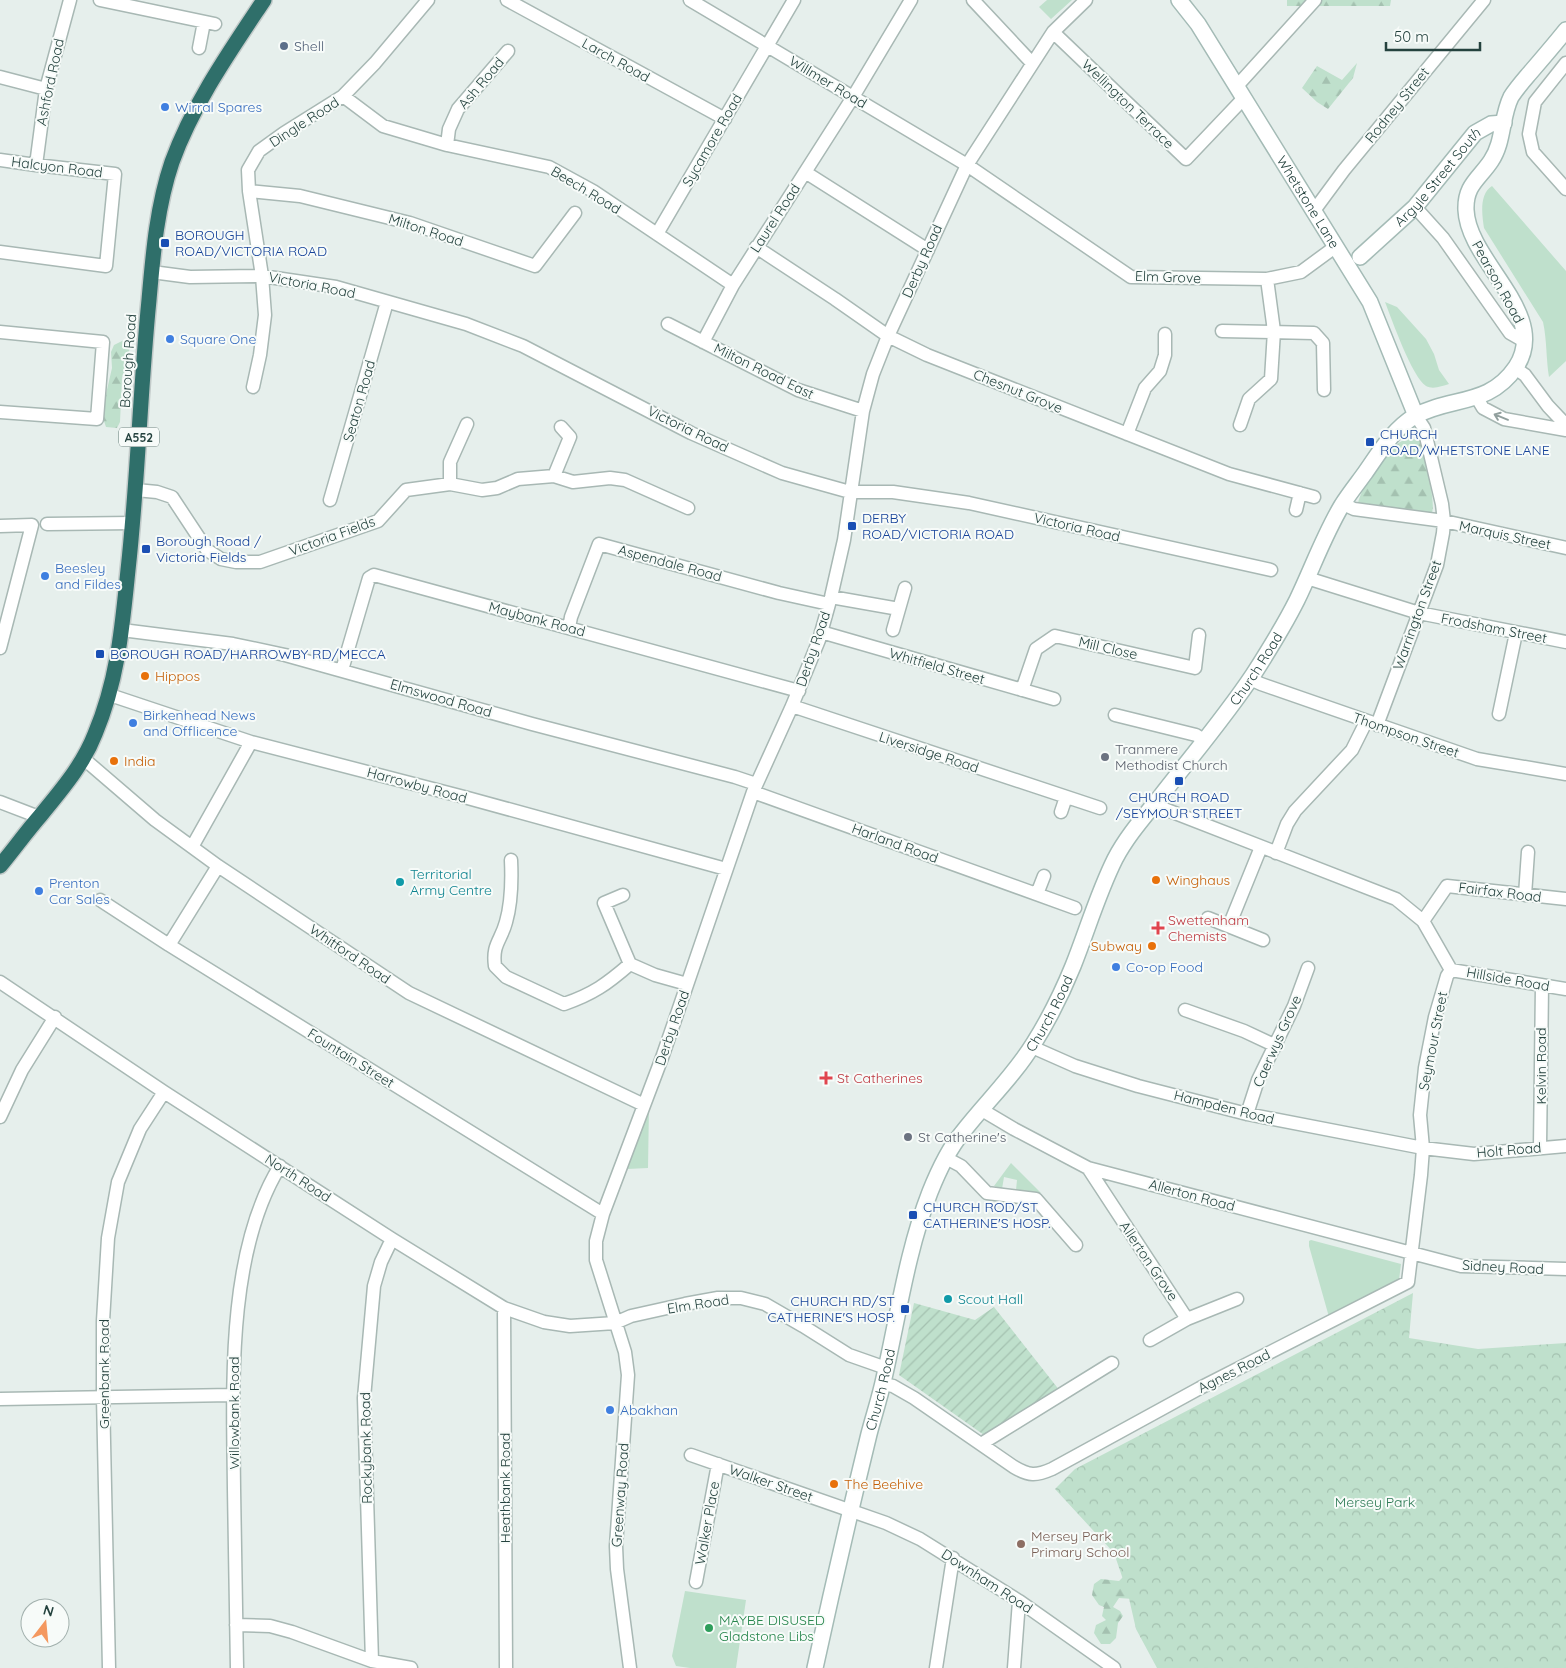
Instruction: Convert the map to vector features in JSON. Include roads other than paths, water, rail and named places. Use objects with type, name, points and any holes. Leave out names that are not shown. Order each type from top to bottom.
[{"type":"highway","name":"Borough Road","points":[[0,866],[67,784],[84,759],[110,695],[119,657],[122,630],[136,490],[147,317],[162,203],[172,163],[196,110],[233,46],[264,0]]},
{"type":"main road","name":"Whetstone Lane","points":[[1179,0],[1198,24],[1370,302],[1416,416]]},
{"type":"main road","points":[[1504,123],[1506,111],[1515,92],[1566,30]]},
{"type":"main road","name":"Argyle Street South","points":[[1360,257],[1415,206],[1475,133],[1490,124],[1504,123]]},
{"type":"main road","name":"Pearson Road","points":[[1416,416],[1477,398],[1500,385],[1515,368],[1521,357],[1525,332],[1519,315],[1481,252],[1468,226],[1466,209],[1468,193],[1476,178],[1492,160],[1504,123]]},
{"type":"main road","name":"Church Road","points":[[815,1668],[851,1511],[883,1384],[916,1233],[930,1191],[960,1135],[1032,1047],[1056,1003],[1116,858],[1133,829],[1250,679],[1279,633],[1343,504],[1389,440],[1403,425],[1416,416]]},
{"type":"street","name":"Ashford Road","points":[[36,165],[46,89],[70,0]]},
{"type":"street","points":[[100,0],[210,23],[200,48]]},
{"type":"street","name":"Dingle Road","points":[[253,387],[260,355],[265,315],[262,276],[249,191],[248,170],[259,151],[343,96],[375,63],[428,0]]},
{"type":"street","name":"Larch Road","points":[[507,0],[724,119]]},
{"type":"street","name":"Sycamore Road","points":[[656,234],[794,0]]},
{"type":"street","name":"Laurel Road","points":[[703,342],[733,285],[756,247],[853,97],[911,0]]},
{"type":"street","points":[[973,0],[1032,63]]},
{"type":"street","name":"Derby Road","points":[[615,1323],[596,1260],[596,1241],[602,1214],[644,1105],[754,788],[799,690],[821,632],[844,540],[863,412],[873,374],[888,336],[967,165],[1053,32],[1086,0]]},
{"type":"street","points":[[1240,92],[1315,0]]},
{"type":"street","name":"Rodney Street","points":[[1314,212],[1484,0]]},
{"type":"street","name":"Willmer Road","points":[[697,2],[967,165]]},
{"type":"street","name":"Wellington Terrace","points":[[1053,32],[1186,159],[1240,92]]},
{"type":"street","name":"Ash Road","points":[[447,145],[449,129],[458,109],[508,51]]},
{"type":"street","points":[[1566,63],[1535,102],[1529,134],[1533,152],[1566,189]]},
{"type":"street","points":[[0,77],[46,89]]},
{"type":"street","name":"Beech Road","points":[[343,96],[384,126],[447,145],[549,167],[593,191],[733,285]]},
{"type":"street","name":"Halcyon Road","points":[[0,160],[115,174],[106,266],[0,252]]},
{"type":"street","name":"Elm Grove","points":[[967,165],[1131,277],[1267,279],[1301,272],[1335,247]]},
{"type":"street","points":[[805,172],[928,250]]},
{"type":"street","name":"Milton Road","points":[[249,191],[300,196],[410,223],[534,266],[575,213]]},
{"type":"street","points":[[1415,206],[1443,238],[1510,333],[1524,341]]},
{"type":"street","name":"Chesnut Grove","points":[[756,247],[888,336],[927,355],[1229,474],[1314,497]]},
{"type":"street","name":"Victoria Road","points":[[152,272],[190,277],[262,276],[336,287],[466,324],[523,346],[691,433],[782,473],[850,492],[893,492],[969,503],[1237,557],[1271,570]]},
{"type":"street","points":[[1240,425],[1249,399],[1271,379],[1274,331],[1267,279]]},
{"type":"street","name":"Seaton Road","points":[[330,500],[387,302]]},
{"type":"street","name":"Milton Road East","points":[[668,324],[798,390],[863,412]]},
{"type":"street","points":[[1222,330],[1314,333],[1323,343],[1324,390]]},
{"type":"street","points":[[0,332],[103,342],[97,419],[0,412]]},
{"type":"street","points":[[1127,434],[1146,388],[1160,371],[1165,355],[1165,334]]},
{"type":"street","points":[[1515,368],[1525,375],[1548,406],[1566,425]]},
{"type":"street","points":[[1477,398],[1483,408],[1504,419],[1566,430]]},
{"type":"street","name":"Warrington Street","points":[[1276,853],[1287,824],[1295,811],[1352,750],[1372,724],[1419,614],[1437,566],[1444,522],[1442,504],[1424,428],[1416,416]]},
{"type":"street","points":[[450,484],[450,462],[467,424]]},
{"type":"street","points":[[554,476],[570,437],[561,427]]},
{"type":"street","name":"Victoria Fields","points":[[136,490],[157,492],[172,497],[207,550],[221,559],[236,562],[260,562],[378,521],[406,490],[450,484],[482,490],[497,488],[518,479],[554,476],[573,482],[610,478],[625,480],[688,508]]},
{"type":"street","points":[[1296,510],[1300,493]]},
{"type":"street","name":"Marquis Street","points":[[1343,504],[1354,509],[1444,522],[1566,548]]},
{"type":"street","points":[[47,524],[133,523]]},
{"type":"street","points":[[0,526],[32,525],[0,648]]},
{"type":"street","name":"Aspendale Road","points":[[569,628],[571,617],[599,544],[779,592],[830,600]]},
{"type":"street","name":"Maybank Road","points":[[342,670],[369,578],[374,575],[799,690]]},
{"type":"street","name":"Frodsham Street","points":[[1307,578],[1419,614],[1566,642]]},
{"type":"street","points":[[893,630],[905,588]]},
{"type":"street","points":[[830,600],[899,609]]},
{"type":"street","name":"Elmswood Road","points":[[122,630],[233,644],[286,655],[532,724],[736,777],[754,788]]},
{"type":"street","name":"Whitfield Street","points":[[821,632],[1054,699]]},
{"type":"street","points":[[1499,714],[1516,633]]},
{"type":"street","name":"Mill Close","points":[[1022,690],[1036,649],[1055,636],[1195,668],[1199,635]]},
{"type":"street","name":"Thompson Street","points":[[1250,679],[1372,724],[1477,759],[1566,774]]},
{"type":"street","name":"Harrowby Road","points":[[110,695],[251,742],[464,797],[726,869]]},
{"type":"street","name":"Liversidge Road","points":[[792,706],[1100,808]]},
{"type":"street","points":[[1115,715],[1196,735],[1204,740]]},
{"type":"street","points":[[192,847],[251,742]]},
{"type":"street","name":"Whitford Road","points":[[84,759],[155,820],[218,866],[408,993],[644,1105]]},
{"type":"street","name":"Harland Road","points":[[754,788],[1075,908]]},
{"type":"street","points":[[1061,812],[1066,797]]},
{"type":"street","points":[[0,802],[39,817]]},
{"type":"street","points":[[1154,804],[1396,899],[1422,921],[1451,970]]},
{"type":"street","points":[[1229,926],[1261,847]]},
{"type":"street","points":[[1525,895],[1528,852]]},
{"type":"street","points":[[510,860],[512,888],[510,908],[506,924],[493,953],[494,966],[506,976],[564,1004],[583,998],[598,990],[630,964]]},
{"type":"street","points":[[169,945],[218,866]]},
{"type":"street","points":[[1038,894],[1044,876]]},
{"type":"street","name":"Fairfax Road","points":[[1422,921],[1447,886],[1566,900]]},
{"type":"street","points":[[623,895],[604,903],[630,964],[655,975],[687,984]]},
{"type":"street","name":"Fountain Street","points":[[100,900],[169,945],[602,1214]]},
{"type":"street","points":[[1208,918],[1263,940]]},
{"type":"street","name":"Caerwys Grove","points":[[1247,1114],[1258,1080],[1294,1006],[1308,968]]},
{"type":"street","name":"Hillside Road","points":[[1451,970],[1566,989]]},
{"type":"street","name":"Seymour Street","points":[[1412,1254],[1423,1148],[1420,1115],[1424,1068],[1435,1017],[1447,976],[1451,970]]},
{"type":"street","name":"North Road","points":[[0,982],[55,1017],[164,1092],[392,1240],[504,1308],[544,1322],[570,1326],[615,1323]]},
{"type":"street","name":"Kelvin Road","points":[[1540,1147],[1542,985]]},
{"type":"street","points":[[1185,1010],[1244,1031],[1276,1046]]},
{"type":"street","points":[[0,1117],[22,1070],[55,1017]]},
{"type":"street","name":"Hampden Road","points":[[1032,1047],[1075,1066],[1138,1086],[1247,1114],[1423,1148]]},
{"type":"street","name":"Greenbank Road","points":[[109,1668],[103,1397],[103,1321],[107,1244],[118,1182],[140,1129],[164,1092]]},
{"type":"street","name":"Allerton Road","points":[[982,1110],[1088,1168],[1412,1254]]},
{"type":"street","name":"Holt Road","points":[[1423,1148],[1474,1154],[1566,1146]]},
{"type":"street","points":[[946,1158],[961,1166],[987,1193],[1036,1199],[1076,1246]]},
{"type":"street","name":"Willowbank Road","points":[[237,1668],[232,1395],[236,1334],[250,1236],[263,1198],[280,1166]]},
{"type":"street","name":"Allerton Grove","points":[[1088,1168],[1187,1319]]},
{"type":"street","name":"Rockybank Road","points":[[372,1660],[364,1398],[374,1286],[381,1262],[392,1240]]},
{"type":"street","name":"Sidney Road","points":[[1412,1254],[1461,1266],[1566,1269]]},
{"type":"street","name":"Agnes Road","points":[[981,1444],[1021,1471],[1036,1475],[1052,1469],[1200,1388],[1408,1282],[1412,1254]]},
{"type":"street","name":"Elm Road","points":[[615,1323],[640,1314],[685,1304],[718,1298],[741,1298],[765,1304],[849,1355],[886,1368]]},
{"type":"street","points":[[1150,1340],[1187,1319],[1237,1299]]},
{"type":"street","name":"Heathbank Road","points":[[504,1308],[506,1668]]},
{"type":"street","name":"Greenway Road","points":[[615,1323],[625,1352],[628,1374],[616,1546],[617,1569],[630,1668]]},
{"type":"street","points":[[883,1384],[894,1386],[914,1398],[981,1444],[1112,1363]]},
{"type":"street","points":[[0,1399],[232,1395]]},
{"type":"street","name":"Walker Street","points":[[691,1455],[851,1511]]},
{"type":"street","name":"Walker Place","points":[[696,1582],[718,1464]]},
{"type":"street","name":"Downham Road","points":[[851,1511],[903,1530],[953,1558],[1019,1601],[1098,1662],[1114,1668]]},
{"type":"street","points":[[936,1668],[953,1558]]},
{"type":"street","points":[[1014,1668],[1019,1601]]},
{"type":"street","points":[[236,1625],[270,1626],[372,1660],[411,1668]]},
{"type":"place","name":"Shell","points":[[284,46]]},
{"type":"place","name":"Wirral Spares","points":[[165,107]]},
{"type":"place","name":"BOROUGH ROAD/VICTORIA ROAD","points":[[165,243]]},
{"type":"place","name":"Square One","points":[[170,339]]},
{"type":"place","name":"CHURCH ROAD/WHETSTONE LANE","points":[[1370,442]]},
{"type":"place","name":"DERBY ROAD/VICTORIA ROAD","points":[[852,526]]},
{"type":"place","name":"Borough Road / Victoria Fields","points":[[146,549]]},
{"type":"place","name":"Beesley and Fildes","points":[[45,576]]},
{"type":"place","name":"BOROUGH ROAD/HARROWBY RD/MECCA","points":[[100,654]]},
{"type":"place","name":"Hippos","points":[[145,676]]},
{"type":"place","name":"Birkenhead News and Offlicence","points":[[133,723]]},
{"type":"place","name":"Tranmere Methodist Church","points":[[1105,757]]},
{"type":"place","name":"India","points":[[114,761]]},
{"type":"place","name":"CHURCH ROAD /SEYMOUR STREET","points":[[1179,781]]},
{"type":"place","name":"Winghaus","points":[[1156,880]]},
{"type":"place","name":"Territorial Army Centre","points":[[400,882]]},
{"type":"place","name":"Prenton Car Sales","points":[[39,891]]},
{"type":"place","name":"Swettenham Chemists","points":[[1158,928]]},
{"type":"place","name":"Subway","points":[[1152,946]]},
{"type":"place","name":"Co-op Food","points":[[1116,967]]},
{"type":"place","name":"St Catherines","points":[[826,1078]]},
{"type":"place","name":"St Catherine's","points":[[908,1137]]},
{"type":"place","name":"CHURCH ROD/ST CATHERINE'S HOSP.","points":[[913,1215]]},
{"type":"place","name":"Scout Hall","points":[[948,1299]]},
{"type":"place","name":"CHURCH RD/ST CATHERINE'S HOSP.","points":[[905,1309]]},
{"type":"place","name":"Abakhan","points":[[610,1410]]},
{"type":"place","name":"The Beehive","points":[[834,1484]]},
{"type":"place","name":"Mersey Park Primary School","points":[[1021,1544]]},
{"type":"place","name":"MAYBE DISUSED Gladstone Libs","points":[[709,1628]]},
{"type":"park label","name":"Mersey Park","points":[[1375,1502]]}]
